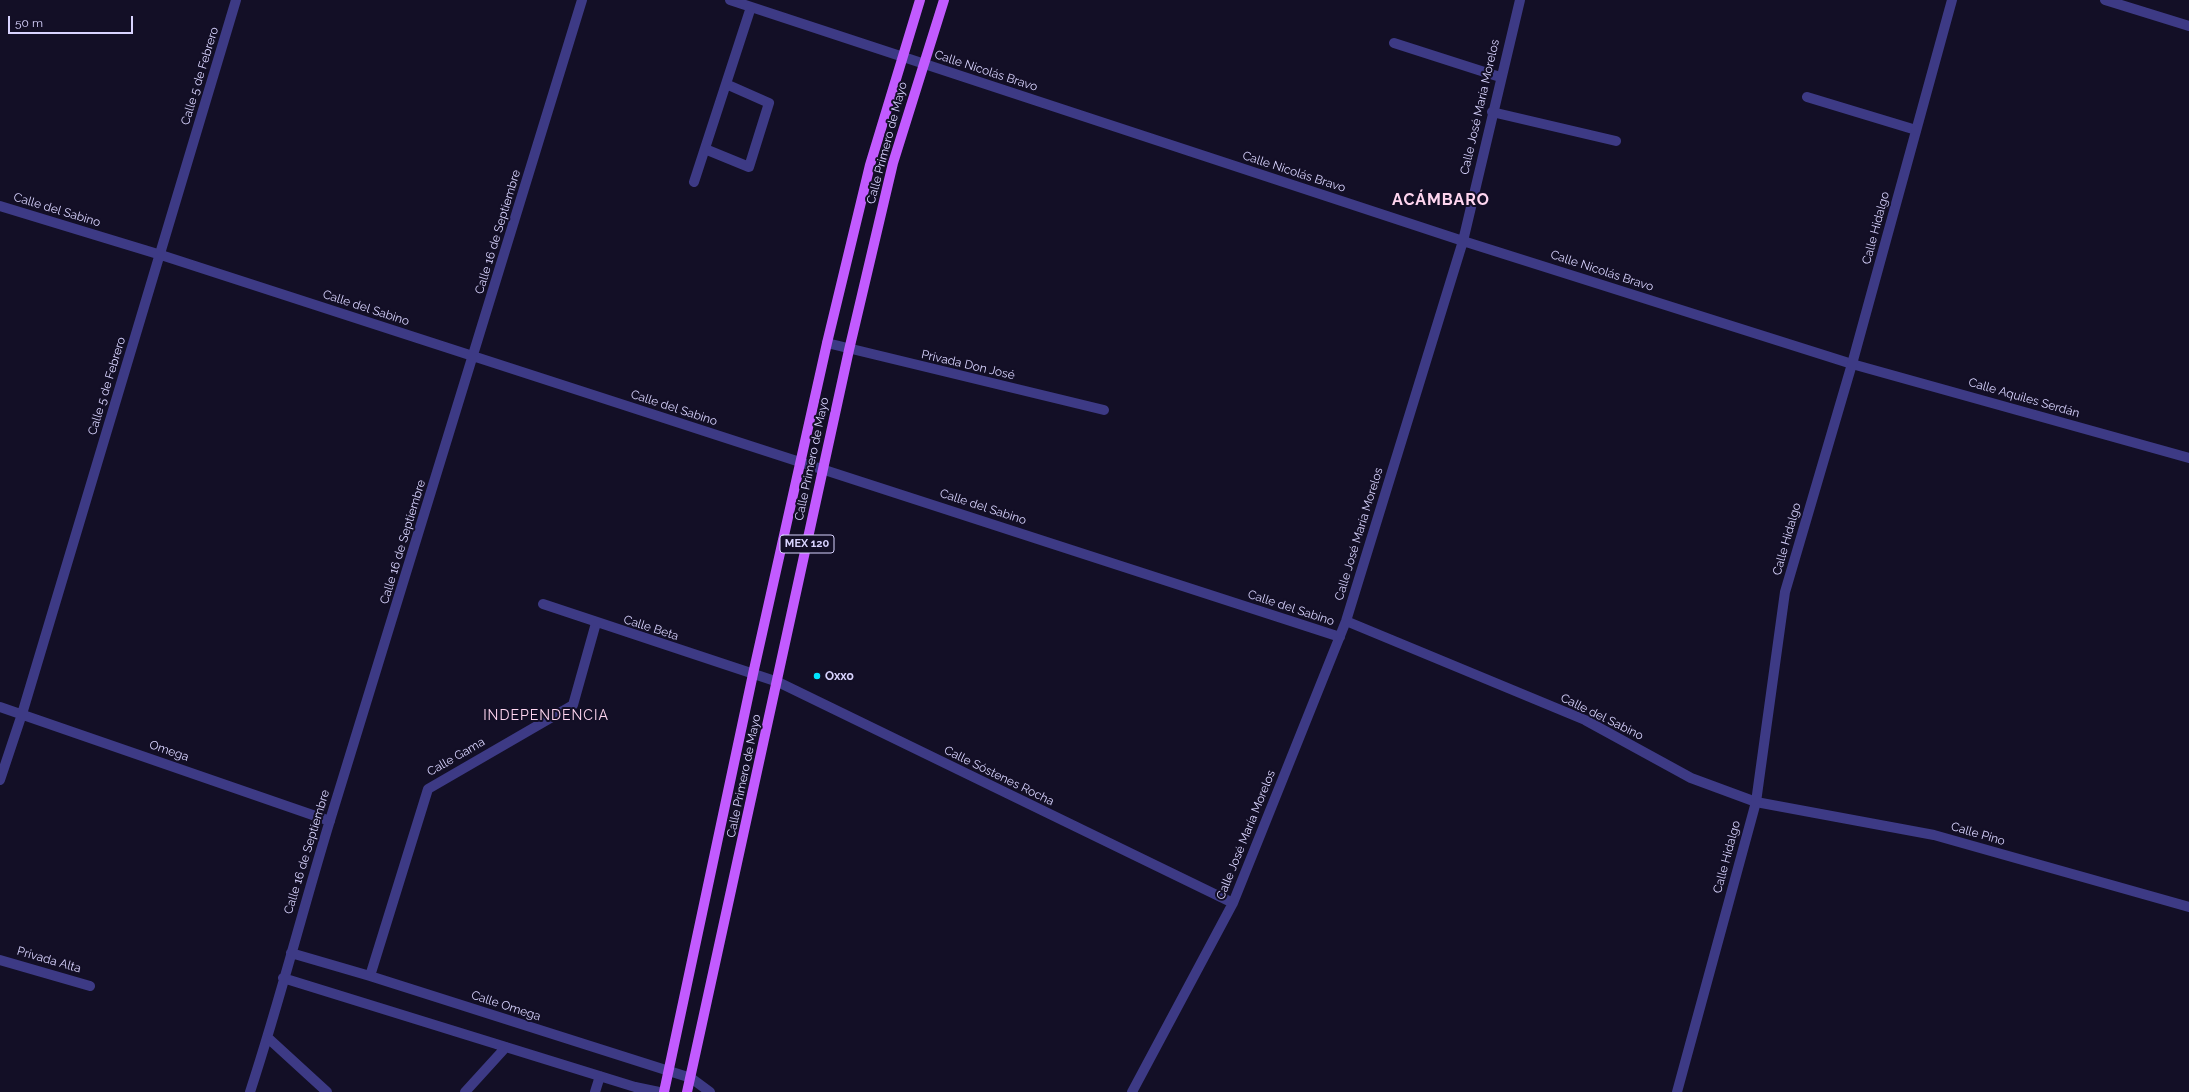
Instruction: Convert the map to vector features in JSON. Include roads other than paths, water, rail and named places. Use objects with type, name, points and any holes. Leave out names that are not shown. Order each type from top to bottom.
[{"type":"main road","name":"Calle Primero de Mayo","points":[[664,1092],[667,1071],[799,462],[870,165],[902,55],[920,0]]},
{"type":"main road","name":"Calle Primero de Mayo","points":[[687,1092],[778,682],[849,350],[893,163],[944,0]]},
{"type":"street","name":"Calle 5 de Febrero","points":[[0,780],[22,714],[236,0]]},
{"type":"street","name":"Calle 16 de Septiembre","points":[[250,1092],[268,1038],[283,978],[330,821],[474,356],[582,0]]},
{"type":"street","name":"Calle Nicolás Bravo","points":[[730,0],[902,55],[923,64],[1463,240],[1852,364]]},
{"type":"street","name":"Calle José María Morelos","points":[[1132,1092],[1233,904],[1340,637],[1463,240],[1500,77],[1520,0]]},
{"type":"street","name":"Calle Hidalgo","points":[[1677,1092],[1756,802],[1785,592],[1852,364],[1952,0]]},
{"type":"street","points":[[2105,0],[2189,26]]},
{"type":"street","points":[[694,182],[751,7]]},
{"type":"street","points":[[1394,43],[1500,77]]},
{"type":"street","points":[[705,149],[750,167],[769,103],[726,84]]},
{"type":"street","points":[[1807,97],[1916,130]]},
{"type":"street","points":[[1492,112],[1616,141]]},
{"type":"street","name":"Calle del Sabino","points":[[0,206],[160,255],[799,462],[823,468],[1340,637]]},
{"type":"street","name":"Privada Don José","points":[[827,343],[849,350],[1104,410]]},
{"type":"street","name":"Calle Aquiles Serdán","points":[[1852,364],[2189,458]]},
{"type":"street","name":"Calle Beta","points":[[543,604],[596,623],[753,674]]},
{"type":"street","name":"Calle del Sabino","points":[[1346,620],[1585,720],[1691,778],[1756,802]]},
{"type":"street","name":"Calle Gama","points":[[370,976],[428,789],[574,704],[596,623]]},
{"type":"street","name":"Calle Sóstenes Rocha","points":[[753,674],[778,682],[1233,904]]},
{"type":"street","name":"Omega","points":[[0,707],[330,821]]},
{"type":"street","name":"Calle Pino","points":[[1756,802],[1934,835],[2189,907]]},
{"type":"street","name":"Calle Omega","points":[[291,953],[370,976],[691,1078],[710,1092]]},
{"type":"street","name":"Privada Alta","points":[[0,960],[90,986]]},
{"type":"street","points":[[283,978],[600,1076],[659,1092]]},
{"type":"street","points":[[268,1038],[327,1092]]},
{"type":"street","points":[[465,1092],[506,1047]]},
{"type":"street","points":[[595,1092],[600,1076]]},
{"type":"place","name":"Oxxo","points":[[817,676]]},
{"type":"district","name":"ACÁMBARO","points":[[1441,200]]},
{"type":"district","name":"INDEPENDENCIA","points":[[546,716]]}]
